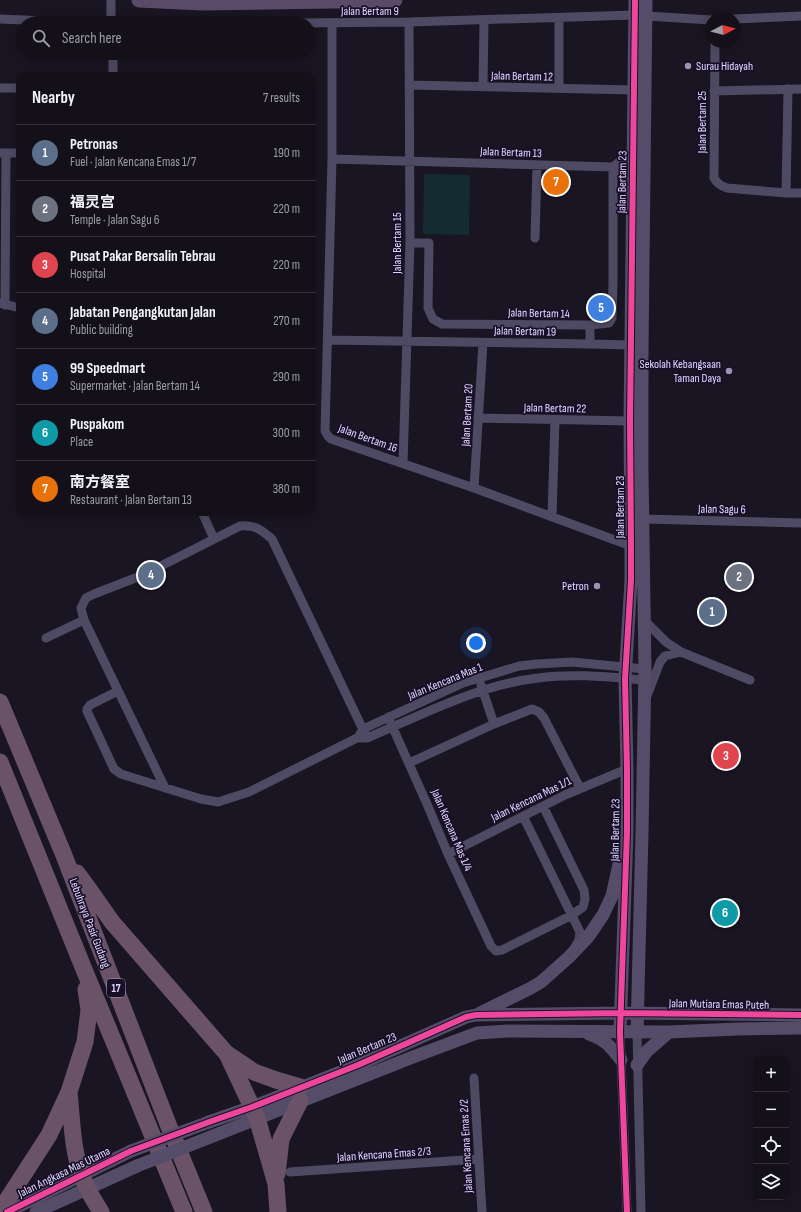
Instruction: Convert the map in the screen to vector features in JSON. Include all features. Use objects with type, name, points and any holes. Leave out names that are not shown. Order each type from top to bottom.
[{"type":"highway","name":"Lebuhraya Pasir Gudang","points":[[0,702],[63,853],[168,1124],[204,1212]]},
{"type":"highway","name":"Lebuhraya Pasir Gudang","points":[[0,762],[184,1212]]},
{"type":"highway","points":[[63,853],[112,922],[226,1053],[254,1072],[276,1080],[300,1094],[281,1139],[276,1184],[278,1212]]},
{"type":"highway","points":[[0,1211],[49,1135],[70,1092],[85,1042],[89,1010],[83,967]]},
{"type":"highway","points":[[226,1053],[255,1112],[276,1184]]},
{"type":"highway","points":[[70,1092],[74,1151],[84,1182],[101,1212]]},
{"type":"main road","points":[[139,0],[201,3],[395,0]]},
{"type":"street","points":[[111,0],[112,16]]},
{"type":"street","name":"Jalan Bertam 23","points":[[635,0],[640,16],[637,168],[637,348],[643,519],[644,620],[642,833],[637,1013],[641,1212]]},
{"type":"street","name":"Jalan Bertam 23","points":[[637,168],[634,90],[640,16],[646,0]]},
{"type":"street","name":"Jalan Bertam 9","points":[[316,23],[640,16],[705,20]]},
{"type":"street","points":[[741,19],[801,16]]},
{"type":"street","points":[[559,18],[559,88]]},
{"type":"street","points":[[0,19],[16,20]]},
{"type":"street","points":[[483,87],[484,20]]},
{"type":"street","name":"Jalan Bertam 15","points":[[403,464],[410,243],[409,22]]},
{"type":"street","name":"Jalan Bertam 16","points":[[332,23],[332,159],[325,431],[331,439],[474,488],[631,546]]},
{"type":"street","name":"Jalan Bertam 25","points":[[715,48],[714,178],[721,186],[727,188],[786,193]]},
{"type":"street","points":[[113,60],[113,72]]},
{"type":"street","name":"Jalan Bertam 12","points":[[409,85],[634,90]]},
{"type":"street","points":[[0,88],[16,88]]},
{"type":"street","points":[[714,91],[801,89]]},
{"type":"street","points":[[788,90],[786,193],[801,193]]},
{"type":"street","points":[[16,153],[3,153],[2,304],[16,307]]},
{"type":"street","name":"Jalan Bertam 13","points":[[332,159],[613,167],[619,172],[637,168]]},
{"type":"street","points":[[535,238],[537,165]]},
{"type":"street","name":"Jalan Bertam 14","points":[[410,243],[429,243],[428,308],[433,319],[442,324],[590,325],[609,323],[612,318],[614,284],[613,167]]},
{"type":"street","points":[[590,325],[590,344]]},
{"type":"street","name":"Jalan Bertam 19","points":[[328,340],[590,344],[637,348]]},
{"type":"street","name":"Jalan Bertam 20","points":[[474,488],[482,343]]},
{"type":"street","name":"Jalan Bertam 23","points":[[627,1212],[620,1032],[626,832],[626,673],[631,546],[630,421],[637,348]]},
{"type":"street","name":"Jalan Bertam 22","points":[[478,418],[630,421]]},
{"type":"street","points":[[552,516],[555,420]]},
{"type":"street","points":[[204,516],[214,539]]},
{"type":"street","name":"Jalan Sagu 6","points":[[643,519],[801,523]]},
{"type":"street","points":[[165,788],[84,620],[81,608],[86,598],[143,575],[240,526],[251,526],[261,530],[272,539],[367,738]]},
{"type":"street","points":[[46,638],[84,620]]},
{"type":"street","points":[[644,620],[666,642],[681,652],[750,680]]},
{"type":"street","points":[[644,701],[660,662],[665,656],[681,652]]},
{"type":"street","name":"Jalan Kencana Mas 1","points":[[357,738],[363,729],[463,683],[519,666],[550,663],[586,663],[626,673]]},
{"type":"street","name":"Jalan Kencana Mas 1","points":[[118,691],[88,706],[87,711],[114,769],[121,774],[165,788],[201,799],[218,802],[249,792],[357,738],[367,738],[482,690],[521,680],[557,676],[586,676],[626,673],[644,674]]},
{"type":"street","points":[[480,678],[482,690],[494,724]]},
{"type":"street","points":[[409,763],[494,724],[532,709],[539,712],[544,718],[580,788]]},
{"type":"street","name":"Jalan Kencana Mas 1/4","points":[[388,717],[448,854],[491,946],[496,951],[502,950],[572,915]]},
{"type":"street","name":"Jalan Kencana Mas 1/1","points":[[448,854],[580,788],[627,769]]},
{"type":"street","points":[[543,806],[584,890],[585,899],[583,907],[572,915]]},
{"type":"street","points":[[523,816],[580,932],[577,945],[569,957]]},
{"type":"street","points":[[476,1015],[541,982],[569,957],[588,937],[606,909],[612,896],[626,832]]},
{"type":"street","points":[[638,987],[647,1001],[664,1014]]},
{"type":"street","points":[[584,1014],[601,1010],[614,1000],[622,991]]},
{"type":"street","name":"Jalan Bertam 23","points":[[300,1094],[358,1065],[466,1017],[476,1015],[621,1013]]},
{"type":"street","name":"Jalan Mutiara Emas Puteh","points":[[621,1013],[801,1015]]},
{"type":"street","name":"Jalan Mutiara Emas Puteh","points":[[620,1032],[801,1028]]},
{"type":"street","name":"Jalan Bertam 23","points":[[137,1166],[213,1136],[255,1112],[300,1094],[413,1057],[477,1033],[508,1031],[620,1032]]},
{"type":"street","points":[[584,1032],[609,1044],[621,1060]]},
{"type":"street","points":[[637,1065],[648,1051],[669,1032]]},
{"type":"street","name":"Jalan Kencana Emas 2/2","points":[[474,1078],[482,1212]]},
{"type":"street","name":"Jalan Bertam 23","points":[[131,1151],[209,1122],[255,1112]]},
{"type":"street","name":"Jalan Angkasa Mas Utama","points":[[36,1212],[131,1151]]},
{"type":"street","name":"Jalan Kencana Emas 2/3","points":[[290,1172],[479,1159]]},
{"type":"street","name":"Jalan Angkasa Mas Utama","points":[[7,1212],[84,1182],[137,1166]]},
{"type":"green space","points":[[424,174],[470,175],[469,235],[423,234]]},
{"type":"cycle path","points":[[627,1212],[620,1032],[627,832],[625,679],[631,580],[630,421],[635,0]]},
{"type":"cycle path","points":[[7,1212],[131,1151],[252,1107],[358,1065],[466,1017],[476,1015],[621,1013],[801,1015]]},
{"type":"place","name":"Surau Hidayah","points":[[688,66]]},
{"type":"place","name":"南方餐室","points":[[556,182]]},
{"type":"place","name":"99 Speedmart","points":[[601,308]]},
{"type":"place","name":"Sekolah Kebangsaan Taman Daya","points":[[729,371]]},
{"type":"place","name":"Jabatan Pengangkutan Jalan","points":[[151,575]]},
{"type":"place","name":"福灵宫","points":[[739,577]]},
{"type":"place","name":"Petron","points":[[597,586]]},
{"type":"place","name":"Petronas","points":[[712,612]]},
{"type":"place","name":"Pusat Pakar Bersalin Tebrau","points":[[726,756]]},
{"type":"place","name":"Puspakom","points":[[725,913]]}]
